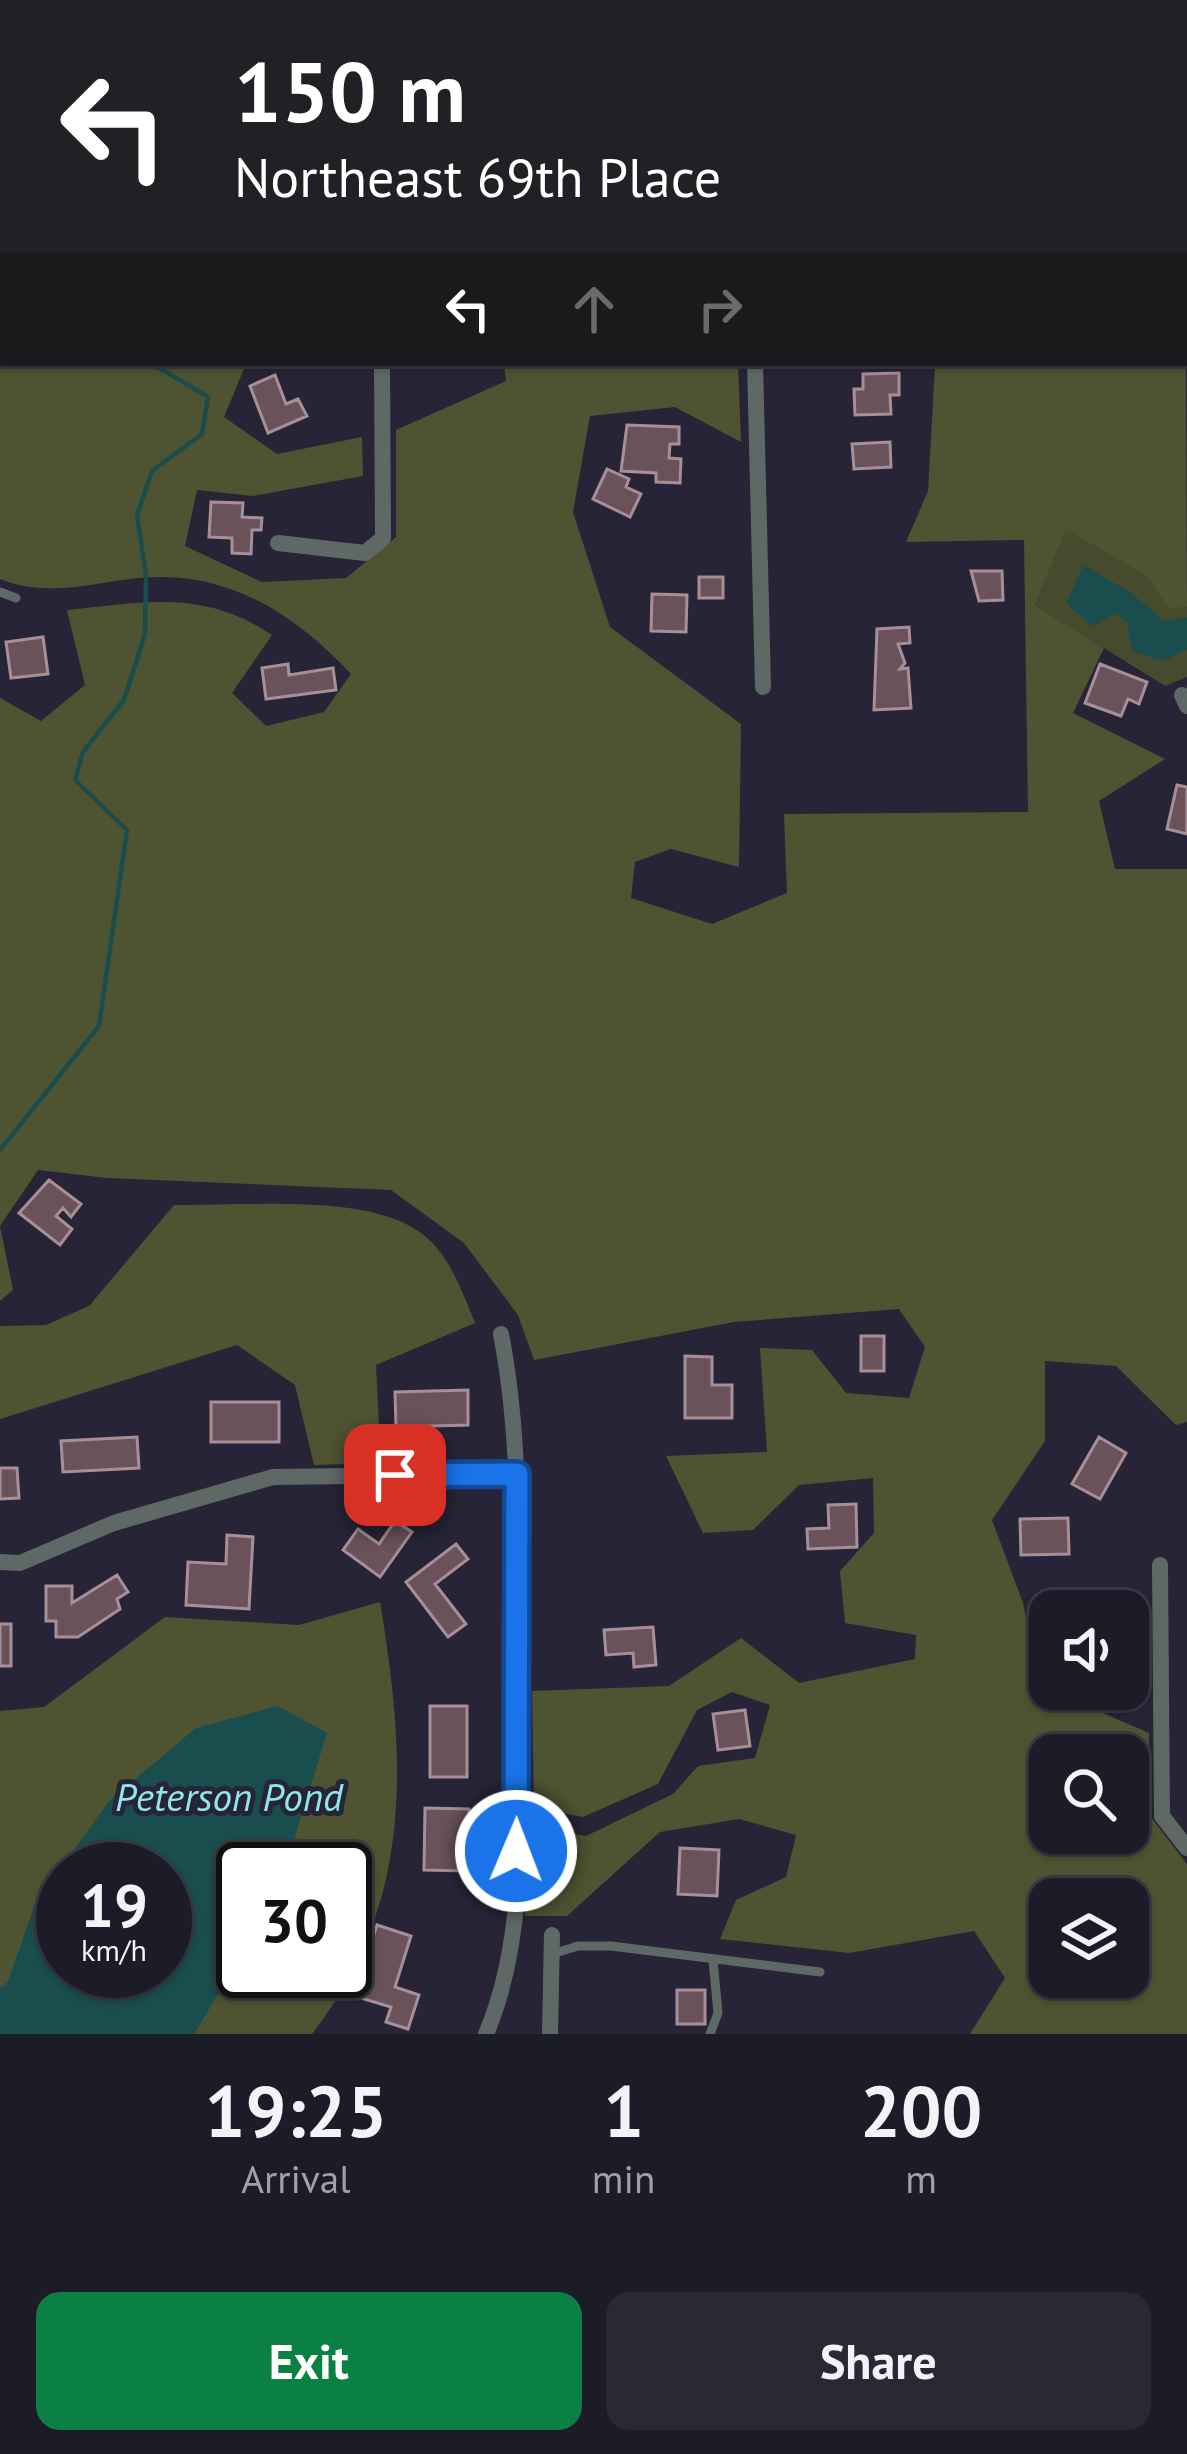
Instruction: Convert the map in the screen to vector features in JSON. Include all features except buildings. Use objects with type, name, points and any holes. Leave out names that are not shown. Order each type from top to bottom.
[{"type":"street","points":[[278,543],[365,553],[383,538],[382,366]]},
{"type":"street","points":[[755,366],[763,687]]},
{"type":"street","points":[[486,2034],[500,2001],[514,1930],[517,1800],[515,1409],[501,1334]]},
{"type":"street","points":[[0,1562],[20,1563],[114,1522],[273,1477],[517,1474]]},
{"type":"street","points":[[1160,1565],[1162,1816],[1187,1848]]},
{"type":"street","points":[[550,2034],[552,1935]]},
{"type":"lane","points":[[0,592],[16,598]]},
{"type":"lane","points":[[552,1954],[578,1946],[611,1946],[820,1972]]},
{"type":"lane","points":[[710,2034],[718,2013],[713,1960]]},
{"type":"shaded area","points":[[0,366],[245,366],[224,417],[277,454],[362,437],[363,476],[253,496],[197,490],[185,546],[262,582],[346,578],[396,537],[396,430],[506,381],[504,366],[738,366],[741,442],[675,407],[590,416],[573,512],[610,627],[741,724],[739,867],[671,849],[635,862],[631,898],[712,924],[787,893],[784,814],[1028,812],[1024,540],[906,542],[928,491],[935,366],[1186,366],[1187,607],[1169,609],[1147,576],[1066,529],[1035,605],[1104,648],[1073,713],[1165,759],[1099,801],[1115,869],[1187,869],[1187,1422],[1176,1425],[1116,1366],[1045,1361],[1045,1441],[992,1520],[1029,1632],[1029,1710],[1096,1710],[1149,1733],[1150,1816],[1187,1864],[1187,2034],[970,2034],[1005,1978],[974,1931],[849,1953],[720,1939],[736,1900],[786,1877],[796,1835],[739,1819],[660,1832],[567,1916],[525,1916],[533,1827],[586,1836],[673,1794],[698,1766],[755,1758],[770,1705],[732,1692],[697,1710],[658,1784],[583,1817],[534,1808],[532,1691],[669,1686],[741,1638],[799,1683],[915,1659],[916,1635],[845,1623],[840,1571],[874,1533],[873,1478],[799,1485],[753,1530],[703,1533],[666,1456],[767,1452],[760,1348],[812,1350],[846,1393],[909,1398],[925,1347],[899,1309],[734,1322],[534,1360],[518,1315],[464,1243],[391,1190],[107,1178],[38,1170],[0,1226],[0,698],[41,721],[85,685],[67,610],[148,602],[222,611],[272,635],[232,693],[266,726],[324,712],[351,674],[291,621],[220,586],[145,577],[42,588],[0,579]]},
{"type":"shaded area","points":[[1066,528],[1148,576],[1169,609],[1187,607],[1187,677],[1165,686],[1035,605]]},
{"type":"shaded area","points":[[299,1204],[364,1211],[415,1229],[436,1247],[475,1323],[376,1365],[381,1463],[314,1465],[295,1385],[237,1345],[0,1419],[0,1326],[46,1325],[89,1306],[174,1205]]},
{"type":"shaded area","points":[[0,1226],[13,1290],[0,1301]]},
{"type":"shaded area","points":[[380,1602],[397,1772],[386,1880],[372,1926],[372,1842],[216,1842],[216,1998],[336,1998],[312,2034],[0,2034],[0,1711],[44,1707],[165,1617],[299,1625]]},
{"type":"water","points":[[1084,565],[1131,593],[1164,621],[1187,617],[1187,650],[1163,661],[1132,651],[1127,622],[1116,614],[1092,626],[1066,603]]},
{"type":"water","name":"Peterson Pond","points":[[278,1706],[327,1733],[293,1842],[216,1842],[216,1998],[194,2034],[0,2034],[0,1988],[8,1982],[36,1903],[36,1998],[192,1998],[192,1842],[80,1842],[109,1801],[196,1728]]},
{"type":"waterway","points":[[0,1150],[99,1026],[127,830],[75,780],[83,752],[124,700],[145,634],[146,575],[137,515],[152,471],[202,434],[208,397],[156,366]]},
{"type":"route","points":[[395,1475],[517,1474],[516,1851]]}]
